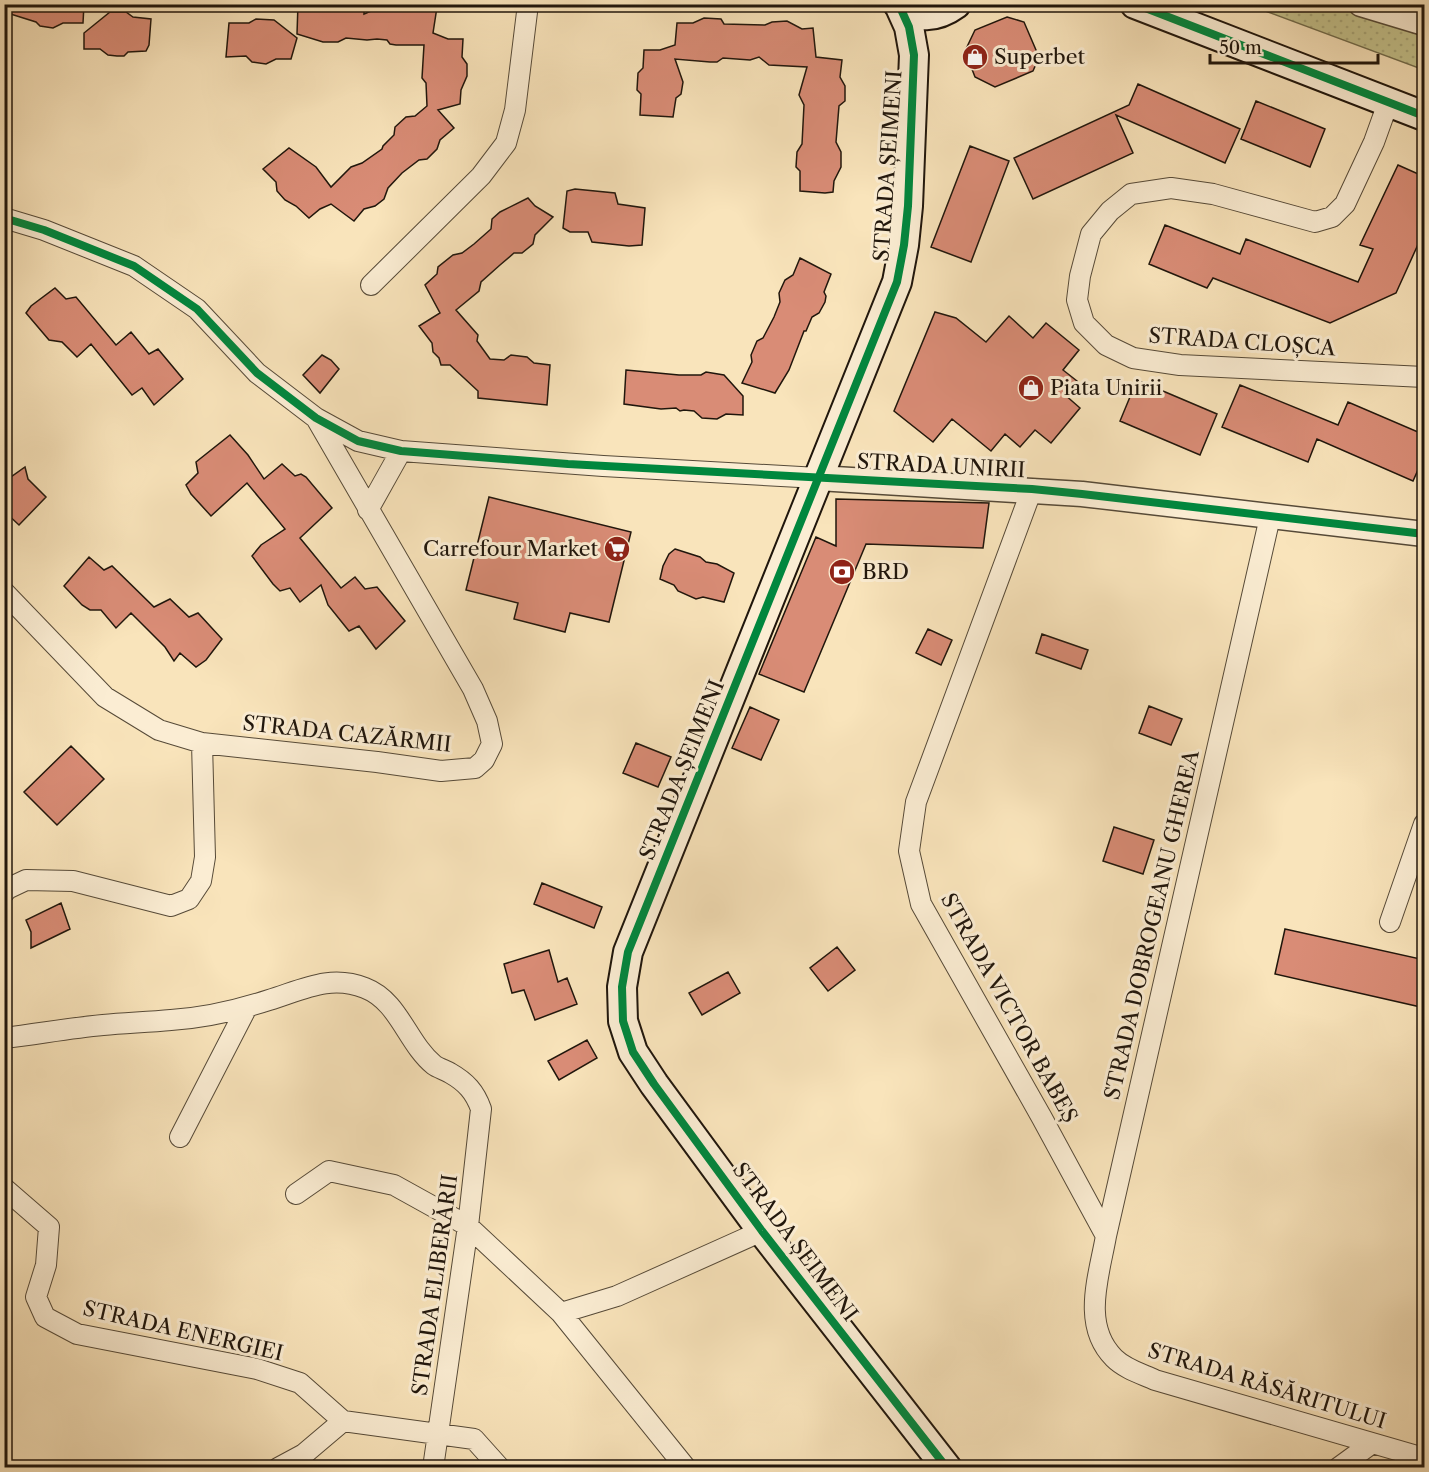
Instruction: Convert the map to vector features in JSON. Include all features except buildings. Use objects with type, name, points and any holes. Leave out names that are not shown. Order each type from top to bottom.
[{"type":"main road","points":[[1135,4],[1425,116]]},
{"type":"main road","points":[[899,6],[910,13],[921,16],[933,16],[950,8]]},
{"type":"main road","name":"STRADA ȘEIMENI","points":[[899,6],[909,27],[914,56],[908,206],[897,282],[628,952],[622,987],[623,1021],[633,1052],[654,1084],[762,1231],[947,1467]]},
{"type":"main road","name":"STRADA ȘEIMENI","points":[[914,56],[921,35],[929,24],[950,8]]},
{"type":"street","points":[[371,285],[482,176],[506,143],[515,110],[528,4]]},
{"type":"street","points":[[1361,4],[1425,23]]},
{"type":"street","name":"STRADA CLOȘCA","points":[[1388,103],[1374,142],[1345,204],[1332,217],[1315,222],[1214,194],[1171,188],[1131,194],[1110,211],[1091,234],[1080,276],[1077,300],[1084,323],[1106,345],[1133,358],[1180,365],[1425,377]]},
{"type":"street","points":[[4,218],[44,230],[134,266],[197,309],[257,373],[316,418]]},
{"type":"street","name":"STRADA UNIRII","points":[[316,418],[358,441],[401,452],[603,466],[1032,489],[1425,534]]},
{"type":"street","name":"STRADA CAZĂRMII","points":[[4,592],[105,697],[159,730],[202,743],[441,771],[475,768],[484,760],[492,744],[487,721],[473,689],[316,418]]},
{"type":"street","points":[[368,510],[401,452]]},
{"type":"street","name":"STRADA VICTOR BABEȘ","points":[[1032,489],[916,802],[909,851],[921,904],[1106,1236]]},
{"type":"street","name":"STRADA DOBROGEANU GHEREA","points":[[1103,1345],[1096,1330],[1094,1308],[1106,1236],[1270,517]]},
{"type":"street","points":[[4,893],[7,889],[26,880],[73,881],[171,906],[189,900],[201,881],[205,857],[202,743]]},
{"type":"street","points":[[1390,922],[1425,825]]},
{"type":"street","name":"STRADA ELIBERĂRII","points":[[247,1007],[321,982],[363,987],[377,993],[392,1008],[415,1044],[434,1065],[461,1079],[476,1095],[481,1109],[468,1226],[433,1467]]},
{"type":"street","points":[[4,1038],[102,1025],[174,1020],[247,1007]]},
{"type":"street","points":[[180,1137],[247,1007]]},
{"type":"street","points":[[296,1194],[329,1171],[394,1185],[468,1226],[561,1313],[686,1467]]},
{"type":"street","name":"STRADA ENERGIEI","points":[[4,1188],[49,1227],[46,1265],[36,1297],[45,1317],[77,1334],[257,1369],[300,1383],[343,1421]]},
{"type":"street","points":[[561,1313],[617,1296],[762,1231]]},
{"type":"street","name":"STRADA RĂSĂRITULUI","points":[[1103,1345],[1115,1359],[1155,1380],[1425,1458]]},
{"type":"street","points":[[278,1467],[304,1454],[343,1421],[474,1439],[500,1467]]},
{"type":"street","points":[[1338,1467],[1371,1444]]},
{"type":"shaded area","points":[[1249,5],[1393,5],[1424,16],[1424,70]]},
{"type":"cycle path","points":[[1135,4],[1424,116]]},
{"type":"cycle path","points":[[900,7],[909,27],[914,55],[908,206],[897,282],[628,952],[622,987],[623,1021],[633,1052],[654,1084],[762,1231],[947,1468]]},
{"type":"cycle path","points":[[4,218],[44,230],[134,266],[197,309],[257,373],[316,418],[358,441],[401,451],[568,464],[1032,489],[1424,534]]},
{"type":"place","name":"Superbet","points":[[975,57]]},
{"type":"place","name":"Piata Unirii","points":[[1031,388]]},
{"type":"place","name":"Carrefour Market","points":[[617,549]]},
{"type":"place","name":"BRD","points":[[842,572]]}]
